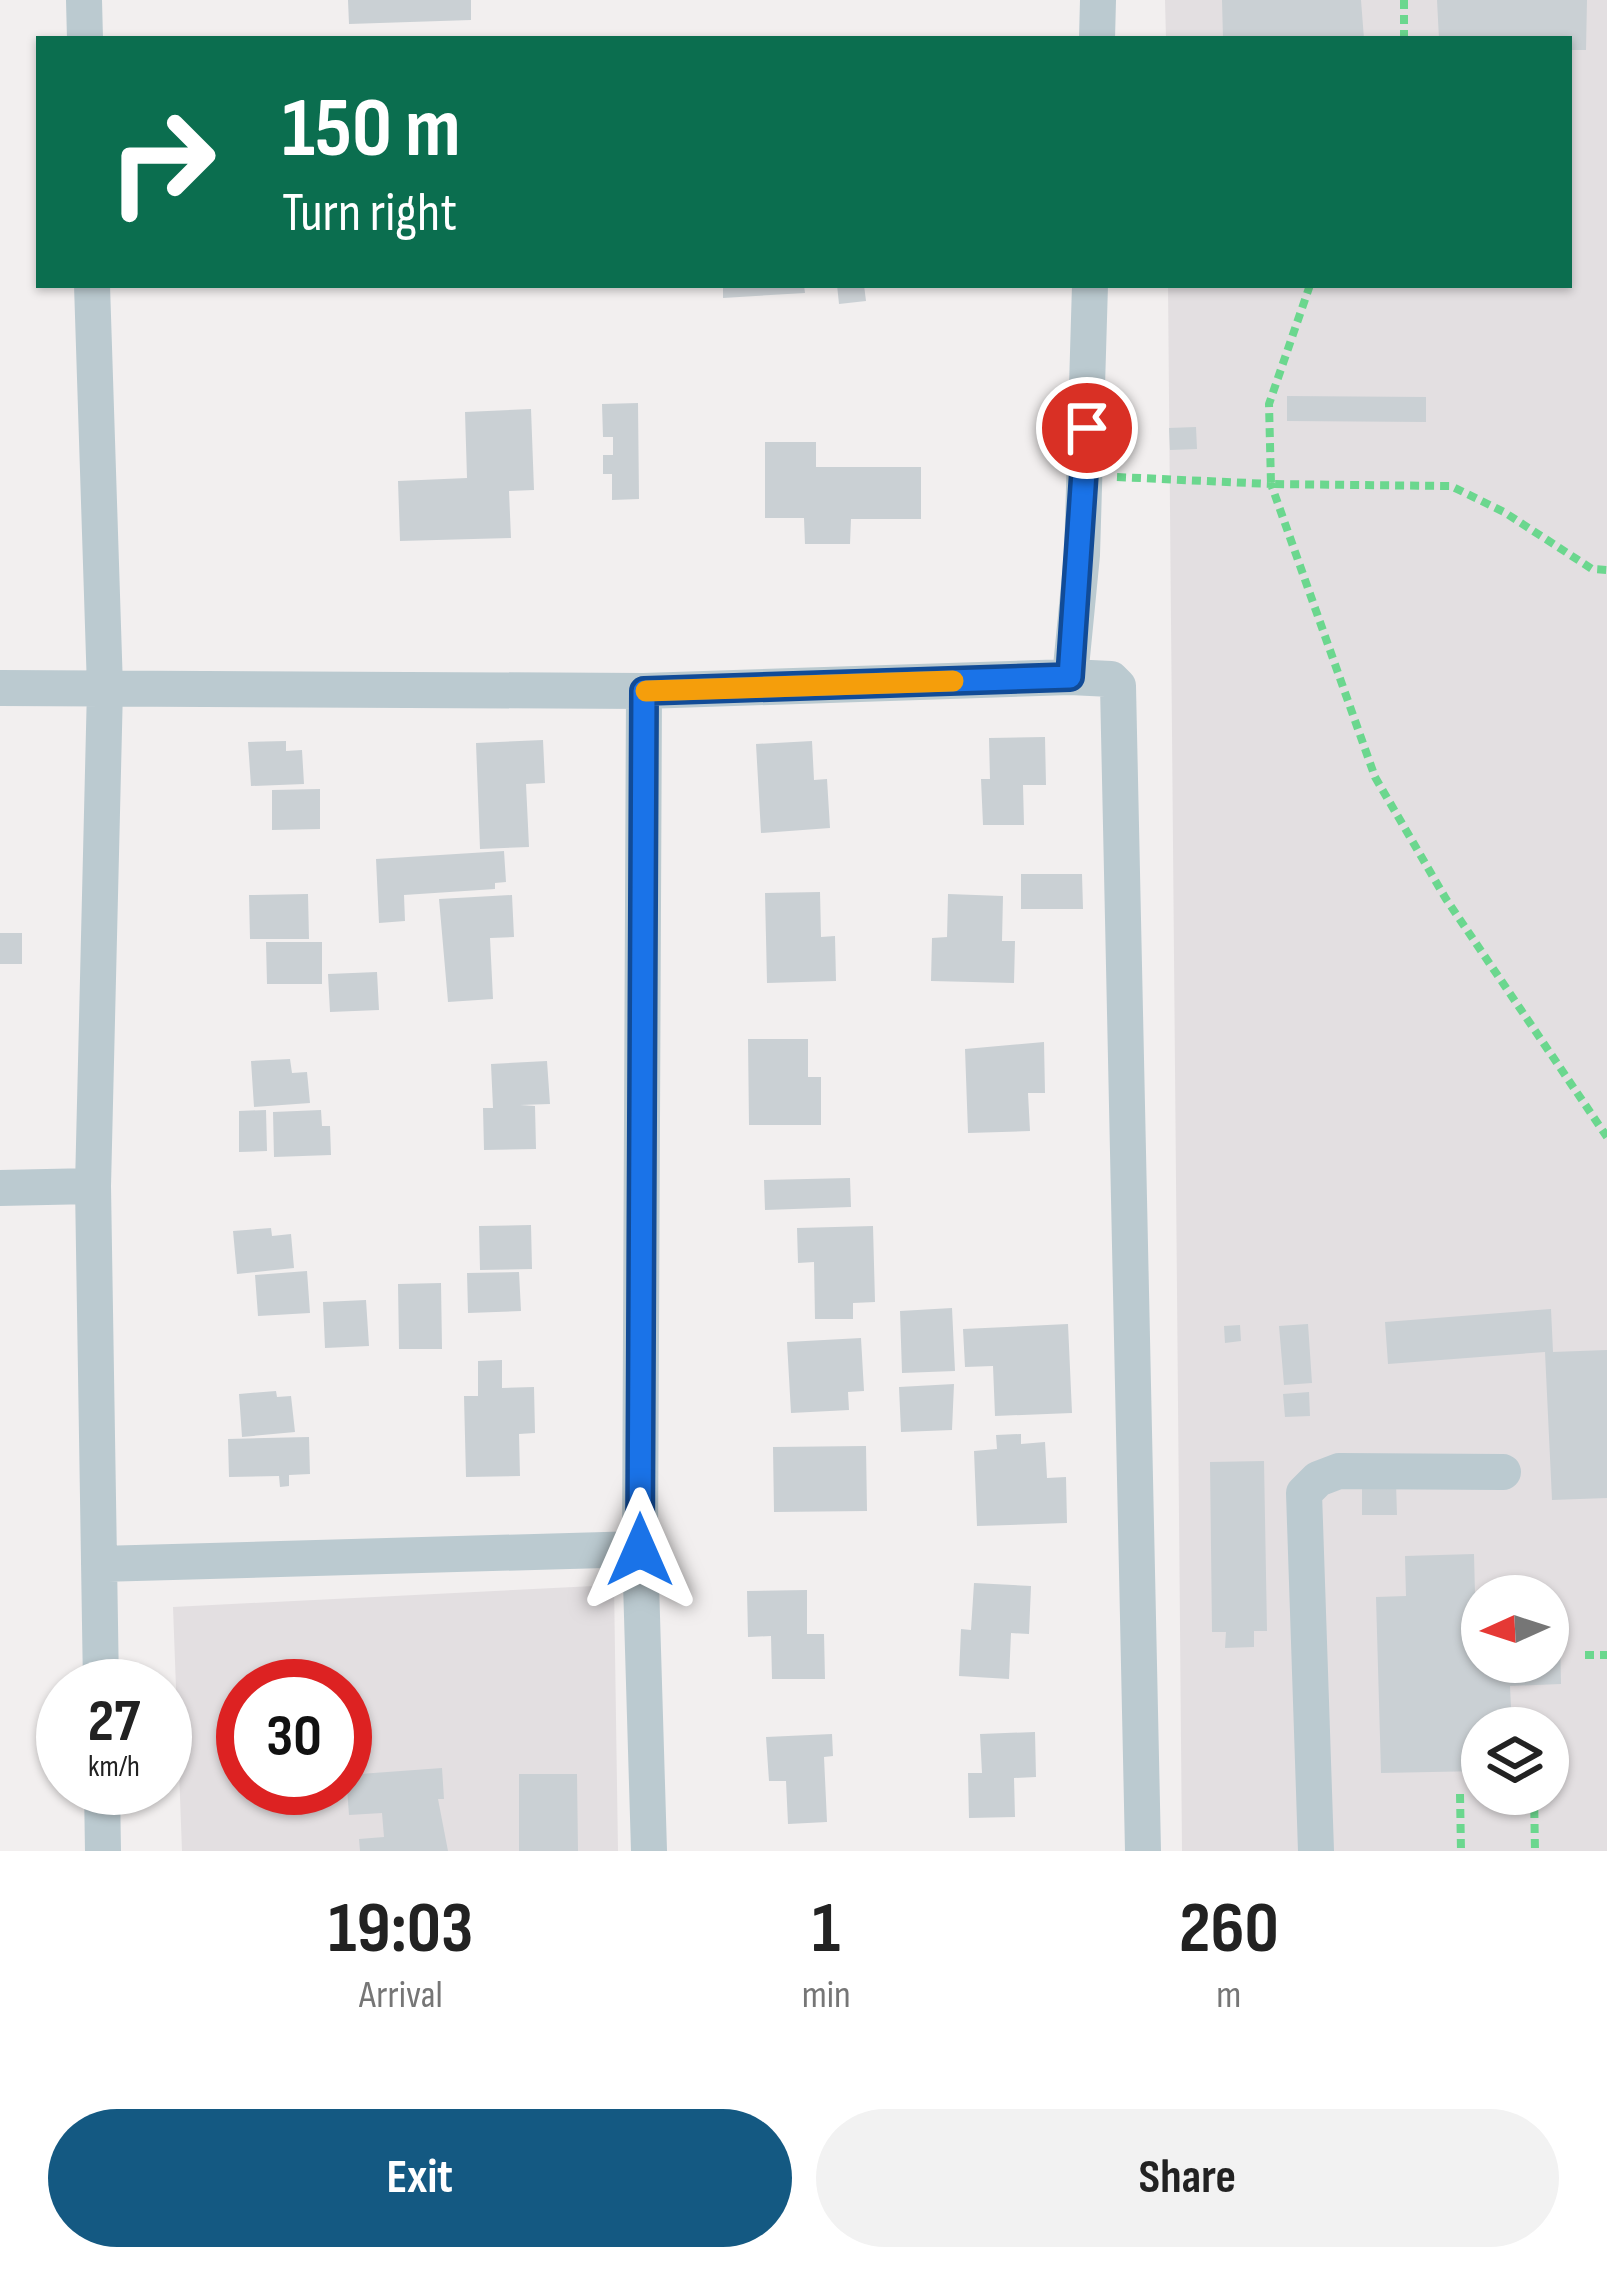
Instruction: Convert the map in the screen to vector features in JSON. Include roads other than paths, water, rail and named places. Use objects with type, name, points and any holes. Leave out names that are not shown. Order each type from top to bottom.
[{"type":"street","points":[[84,0],[85,36]]},
{"type":"street","points":[[1097,36],[1098,0]]},
{"type":"street","points":[[92,288],[105,688],[93,1186],[101,1659]]},
{"type":"street","points":[[1070,677],[1085,476],[1090,288]]},
{"type":"street","points":[[0,688],[644,691],[1070,677],[1111,680],[1122,693],[1143,1851]]},
{"type":"street","points":[[644,691],[640,1550],[649,1851]]},
{"type":"street","points":[[0,1187],[93,1186]]},
{"type":"street","points":[[1316,1851],[1304,1493],[1318,1479],[1339,1471],[1503,1472]]},
{"type":"street","points":[[99,1564],[640,1550]]},
{"type":"street","points":[[103,1815],[104,1851]]}]
